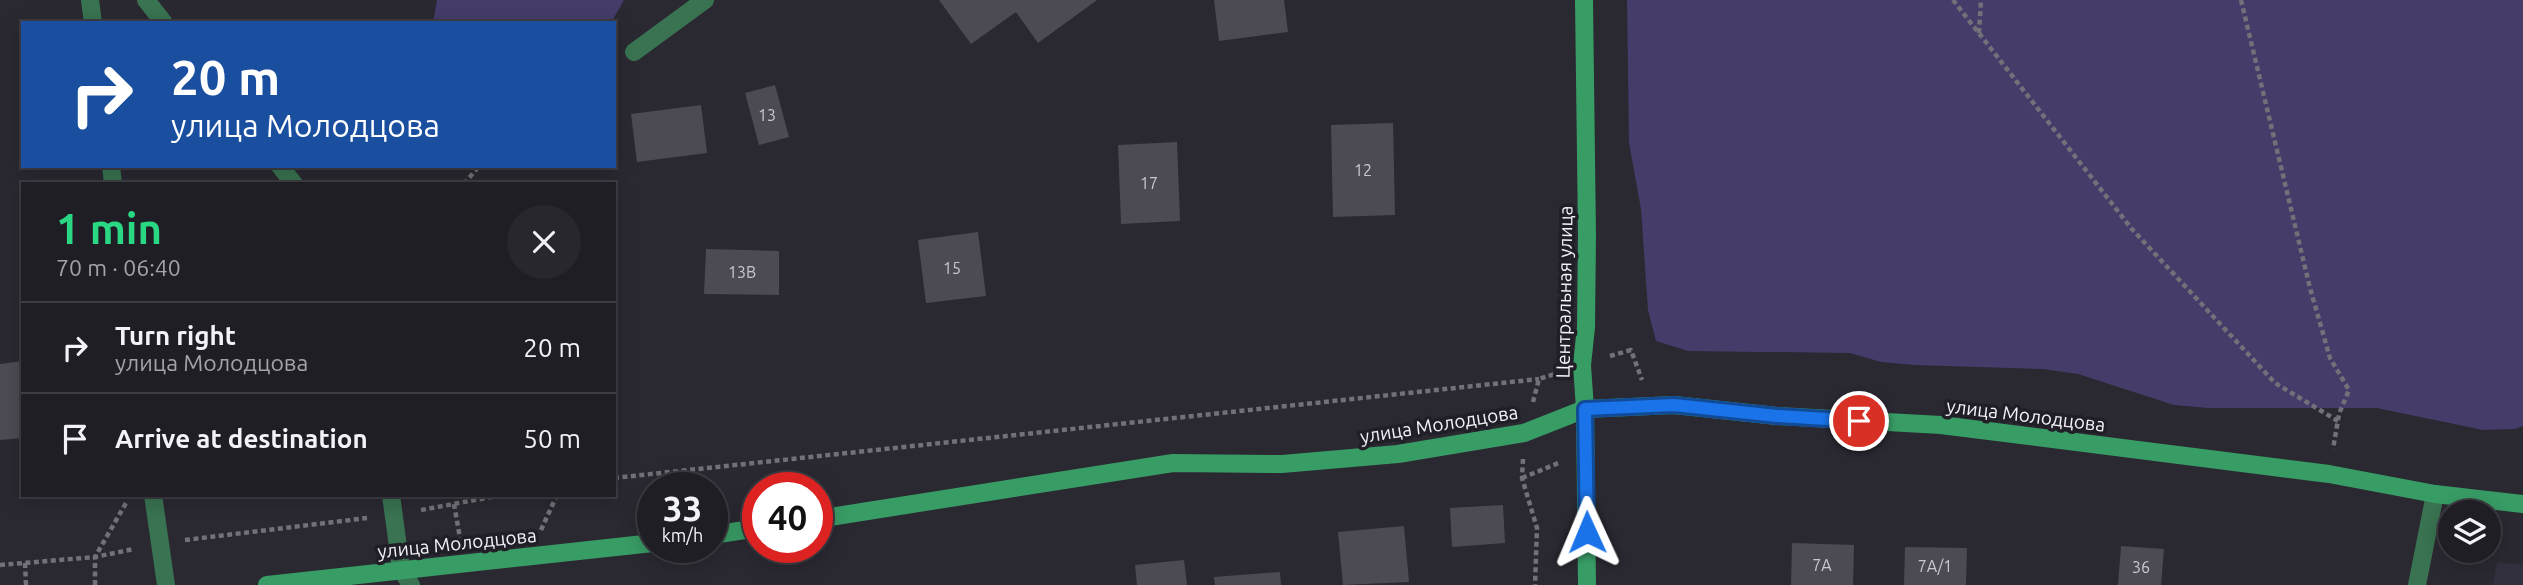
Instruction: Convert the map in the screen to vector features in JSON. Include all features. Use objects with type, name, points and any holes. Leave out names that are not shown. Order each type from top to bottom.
[{"type":"street","points":[[90,0],[93,21]]},
{"type":"street","points":[[146,0],[162,21]]},
{"type":"street","points":[[634,52],[705,0]]},
{"type":"street","name":"Центральная улица","points":[[1584,0],[1587,248],[1586,327],[1582,365],[1587,585]]},
{"type":"street","points":[[282,168],[292,182]]},
{"type":"street","name":"улица Молодцова","points":[[833,516],[1173,463],[1282,464],[1384,456],[1524,433],[1585,409],[1674,405],[1777,416],[1941,425],[2329,474],[2435,494],[2523,504]]},
{"type":"street","points":[[2417,585],[2435,494]]},
{"type":"street","points":[[153,497],[166,585]]},
{"type":"street","points":[[391,497],[401,569],[411,585]]},
{"type":"street","name":"улица Молодцова","points":[[267,585],[637,545]]},
{"type":"path","points":[[1953,0],[2131,228],[2275,383],[2338,421]]},
{"type":"path","points":[[1979,34],[1981,0]]},
{"type":"path","points":[[2241,0],[2309,288],[2330,358],[2349,390],[2336,431]]},
{"type":"path","points":[[466,182],[477,168]]},
{"type":"path","points":[[616,478],[1539,379]]},
{"type":"path","points":[[1524,433],[1522,478],[1537,528],[1535,585]]},
{"type":"path","points":[[95,585],[95,557],[130,497]]},
{"type":"path","points":[[0,565],[95,557],[160,544],[394,515],[491,497]]},
{"type":"path","points":[[454,504],[464,563]]},
{"type":"path","points":[[25,563],[26,585]]},
{"type":"shaded area","points":[[437,0],[624,0],[612,21],[433,21]]},
{"type":"shaded area","points":[[1627,0],[2523,0],[2523,426],[2515,429],[2483,430],[2377,408],[2208,408],[2174,405],[2078,374],[2043,369],[1915,365],[1881,362],[1850,353],[1688,351],[1656,341],[1648,310],[1641,209],[1629,143]]},
{"type":"shaded area","points":[[2497,563],[2523,565],[2523,585],[2493,585]]},
{"type":"building","points":[[939,0],[1097,0],[1038,43],[1016,12],[971,44]]},
{"type":"building","points":[[1214,0],[1284,0],[1288,32],[1219,41]]},
{"type":"building","points":[[775,85],[789,137],[759,145],[745,93]]},
{"type":"building","points":[[701,105],[707,153],[637,162],[631,114]]},
{"type":"building","points":[[1393,123],[1395,215],[1333,217],[1331,125]]},
{"type":"building","points":[[1177,142],[1180,221],[1121,224],[1118,145]]},
{"type":"building","points":[[978,232],[986,296],[926,303],[918,240]]},
{"type":"building","points":[[706,249],[779,251],[779,295],[704,294]]},
{"type":"building","points":[[21,361],[21,438],[0,440],[0,364]]},
{"type":"building","points":[[1503,505],[1505,543],[1452,547],[1450,508]]},
{"type":"building","points":[[1404,526],[1409,582],[1343,585],[1338,532]]},
{"type":"building","points":[[1792,543],[1854,545],[1853,585],[1791,585]]},
{"type":"building","points":[[2121,546],[2164,549],[2161,585],[2118,585]]},
{"type":"building","points":[[1905,547],[1967,548],[1966,585],[1904,585]]},
{"type":"building","points":[[1184,560],[1187,585],[1137,585],[1135,565]]},
{"type":"building","points":[[1280,572],[1281,585],[1215,585],[1214,577]]},
{"type":"route","points":[[1587,532],[1585,409],[1674,405],[1859,421]]}]
